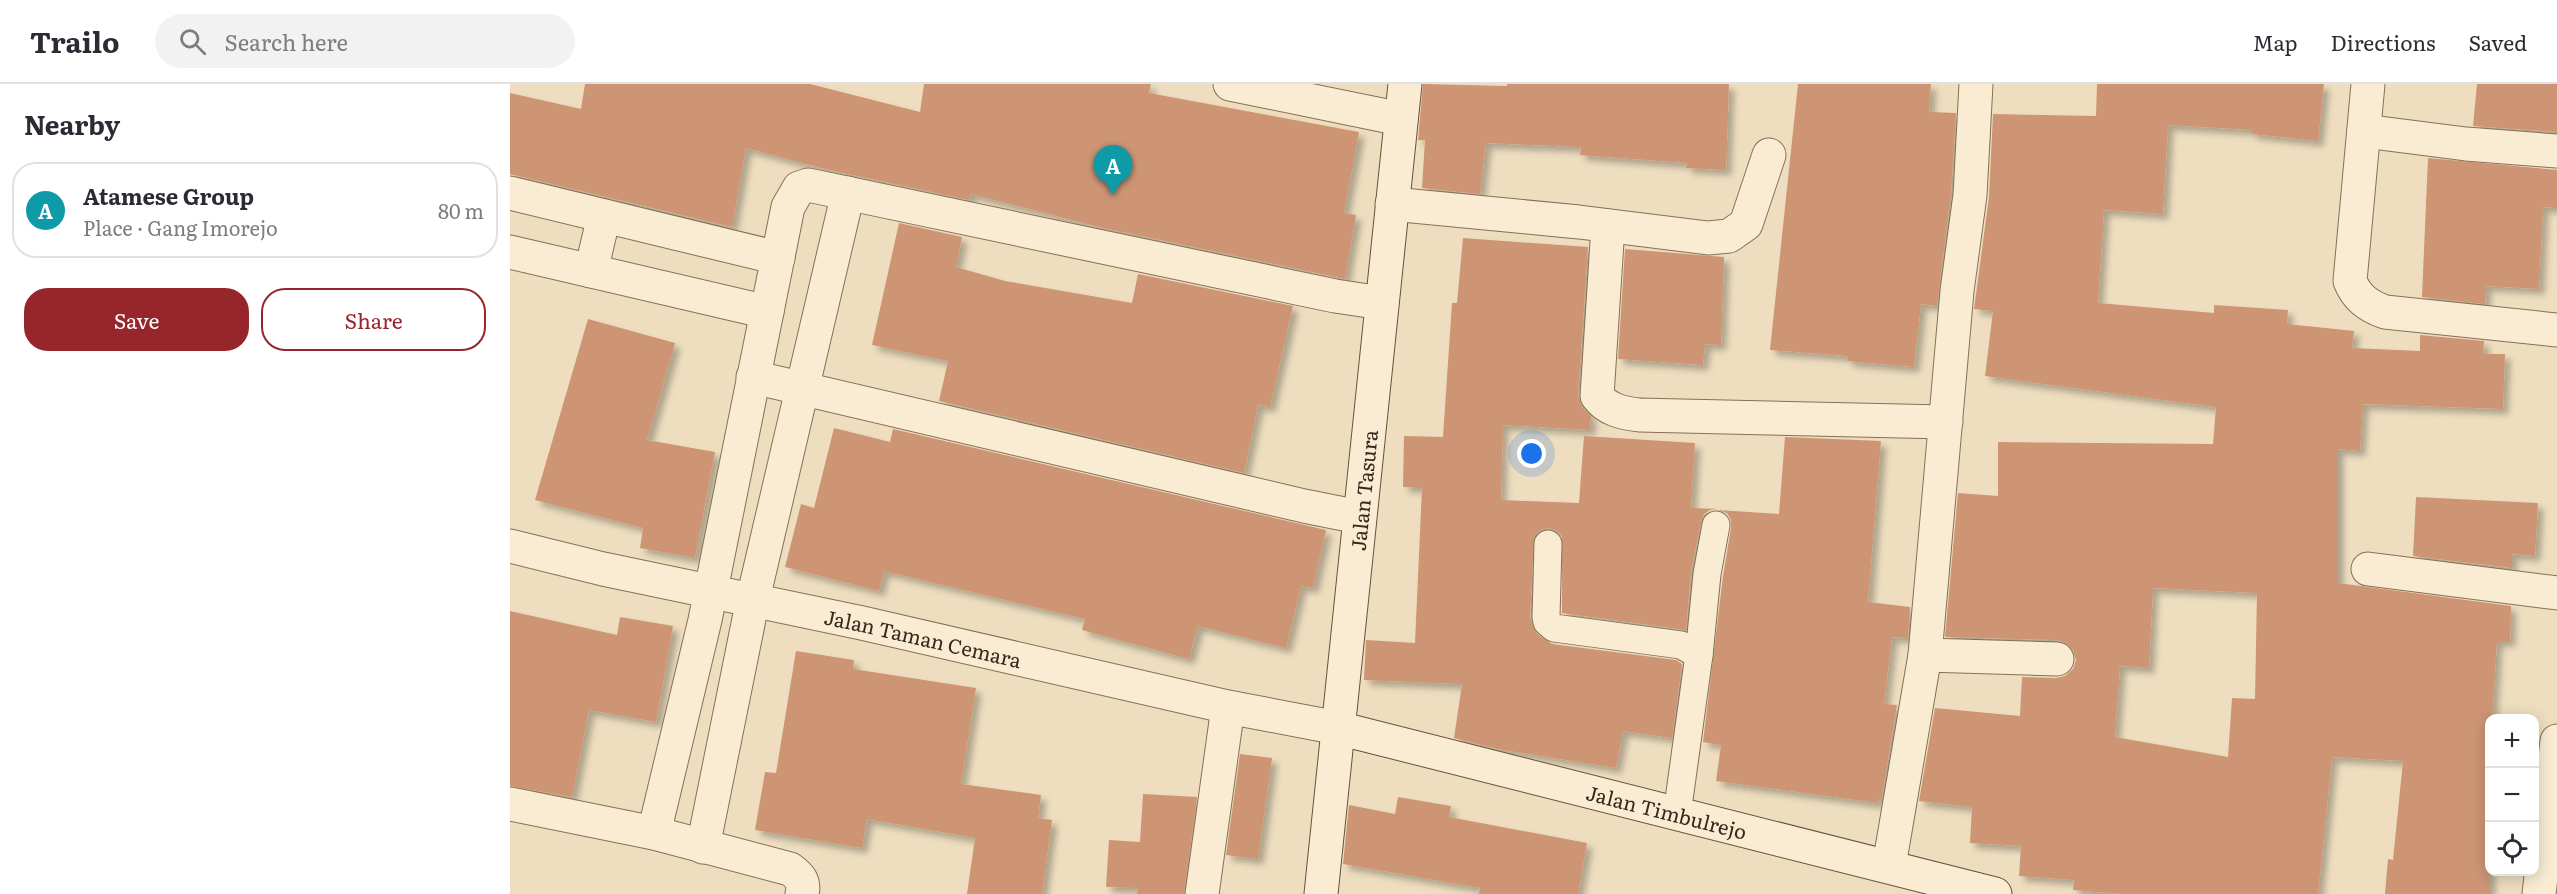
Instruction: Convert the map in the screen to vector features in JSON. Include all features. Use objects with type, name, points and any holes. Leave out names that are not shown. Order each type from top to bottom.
[{"type":"street","points":[[1230,84],[1401,119]]},
{"type":"street","name":"Jalan Tasura","points":[[1321,894],[1405,84]]},
{"type":"street","points":[[1889,866],[1926,655],[1957,291],[1970,195],[1976,84]]},
{"type":"street","points":[[2368,84],[2350,281],[2361,299],[2385,312],[2557,330]]},
{"type":"street","points":[[2364,131],[2466,144],[2557,151]]},
{"type":"street","points":[[1392,204],[1708,238],[1729,236],[1746,224],[1769,154]]},
{"type":"street","points":[[654,833],[710,593],[790,200],[799,188],[808,185],[1335,297],[1382,303]]},
{"type":"street","points":[[510,193],[778,258]]},
{"type":"street","points":[[704,847],[753,599],[848,193]]},
{"type":"street","points":[[591,271],[604,216]]},
{"type":"street","points":[[1608,226],[1597,396],[1603,404],[1625,413],[1640,415],[1946,423]]},
{"type":"street","points":[[510,252],[767,312]]},
{"type":"street","points":[[753,377],[1359,517]]},
{"type":"street","name":"Jalan Taman Cemara","points":[[510,546],[710,593],[753,599],[1228,707],[1338,728]]},
{"type":"street","points":[[2368,569],[2557,593]]},
{"type":"street","points":[[1926,655],[2057,659]]},
{"type":"street","points":[[1202,894],[1228,707]]},
{"type":"street","name":"Jalan Timbulrejo","points":[[1338,728],[1995,894]]},
{"type":"street","points":[[2539,894],[2557,741]]},
{"type":"street","points":[[510,804],[654,833],[790,868],[799,875],[803,890]]},
{"type":"lane","points":[[1677,814],[1699,655],[1707,574],[1716,525]]},
{"type":"lane","points":[[1548,544],[1546,617],[1547,622],[1554,628],[1681,645],[1699,655]]},
{"type":"building","points":[[585,84],[810,84],[920,112],[924,84],[1151,84],[1149,93],[1359,132],[1344,213],[1356,215],[1345,279],[1099,227],[971,194],[969,200],[829,170],[746,148],[732,227],[510,174],[510,93],[581,109]]},
{"type":"building","points":[[1423,84],[1507,86],[1507,84],[1729,84],[1726,170],[1686,168],[1687,163],[1580,155],[1581,147],[1486,143],[1480,194],[1422,188],[1425,140],[1418,140]]},
{"type":"building","points":[[1798,84],[1931,84],[1929,112],[1956,113],[1951,193],[1937,306],[1921,304],[1914,367],[1847,361],[1848,356],[1770,350]]},
{"type":"building","points":[[2097,84],[2324,84],[2318,141],[2252,134],[2252,130],[2168,125],[2163,214],[2104,210],[2098,303],[2214,313],[2214,305],[2288,310],[2287,324],[2354,331],[2352,348],[2420,351],[2420,335],[2484,341],[2483,354],[2505,354],[2503,409],[2363,404],[2360,451],[2338,449],[2338,583],[2511,606],[2510,641],[2497,641],[2492,714],[2485,714],[2485,876],[2490,876],[2490,894],[2385,894],[2388,859],[2393,860],[2403,761],[2332,757],[2318,894],[2122,894],[2073,890],[2074,880],[2019,876],[2021,846],[1970,843],[1972,807],[1919,801],[1935,708],[2020,716],[2022,677],[2065,676],[2073,669],[2076,660],[2073,650],[2066,643],[2058,640],[1945,637],[1958,493],[1998,496],[1998,442],[2213,444],[2216,407],[1985,376],[1993,311],[1974,309],[1989,197],[1993,114],[2096,116]],"holes":[[[2153,588],[2257,593],[2255,699],[2232,698],[2228,757],[2115,737],[2120,666],[2149,668]]]},
{"type":"building","points":[[2477,84],[2557,84],[2557,132],[2473,126]]},
{"type":"building","points":[[2428,158],[2557,170],[2557,208],[2543,207],[2539,289],[2486,286],[2485,304],[2422,297]]},
{"type":"building","points":[[899,223],[962,237],[956,267],[1005,281],[1132,303],[1138,274],[1293,306],[1270,407],[1258,405],[1244,473],[939,401],[948,361],[872,345]]},
{"type":"building","points":[[1463,238],[1588,247],[1578,395],[1583,408],[1591,416],[1590,430],[1503,425],[1501,500],[1579,503],[1584,436],[1695,443],[1691,508],[1718,509],[1704,514],[1701,522],[1691,571],[1686,630],[1562,613],[1562,537],[1557,531],[1549,528],[1540,530],[1534,536],[1530,617],[1537,634],[1552,644],[1676,660],[1682,664],[1672,738],[1623,731],[1616,768],[1497,749],[1454,738],[1462,684],[1364,680],[1366,640],[1415,643],[1422,488],[1403,487],[1404,436],[1443,437],[1452,303],[1457,303]]},
{"type":"building","points":[[1625,249],[1724,257],[1721,345],[1705,344],[1703,365],[1618,359]]},
{"type":"building","points":[[588,319],[675,343],[647,440],[715,452],[695,558],[640,548],[643,528],[535,500]]},
{"type":"building","points":[[834,428],[890,442],[893,429],[1326,530],[1313,588],[1301,586],[1286,648],[1198,626],[1189,659],[1082,630],[1085,619],[884,571],[879,591],[785,567],[801,504],[814,508]]},
{"type":"building","points":[[1785,437],[1881,441],[1868,602],[1910,607],[1908,638],[1892,637],[1884,704],[1897,705],[1882,797],[1879,797],[1878,803],[1716,781],[1721,745],[1703,742],[1731,528],[1731,520],[1727,513],[1718,510],[1779,514]]},
{"type":"building","points":[[2416,497],[2538,503],[2535,556],[2512,554],[2512,568],[2413,556]]},
{"type":"building","points":[[510,611],[617,635],[620,617],[673,626],[656,722],[589,710],[572,797],[510,786]]},
{"type":"building","points":[[796,651],[854,660],[853,669],[976,688],[961,784],[1041,795],[1038,818],[1052,820],[1042,894],[967,894],[975,838],[867,819],[862,848],[755,830],[765,772],[776,773]]},
{"type":"building","points":[[1240,754],[1272,758],[1258,859],[1226,855]]},
{"type":"building","points":[[1143,794],[1197,797],[1184,894],[1137,894],[1138,888],[1106,887],[1109,840],[1140,842]]},
{"type":"building","points":[[1398,797],[1451,806],[1449,817],[1587,843],[1578,894],[1479,894],[1480,888],[1343,864],[1349,805],[1395,814]]},
{"type":"place","name":"Atamese Group","points":[[1113,195]]}]
